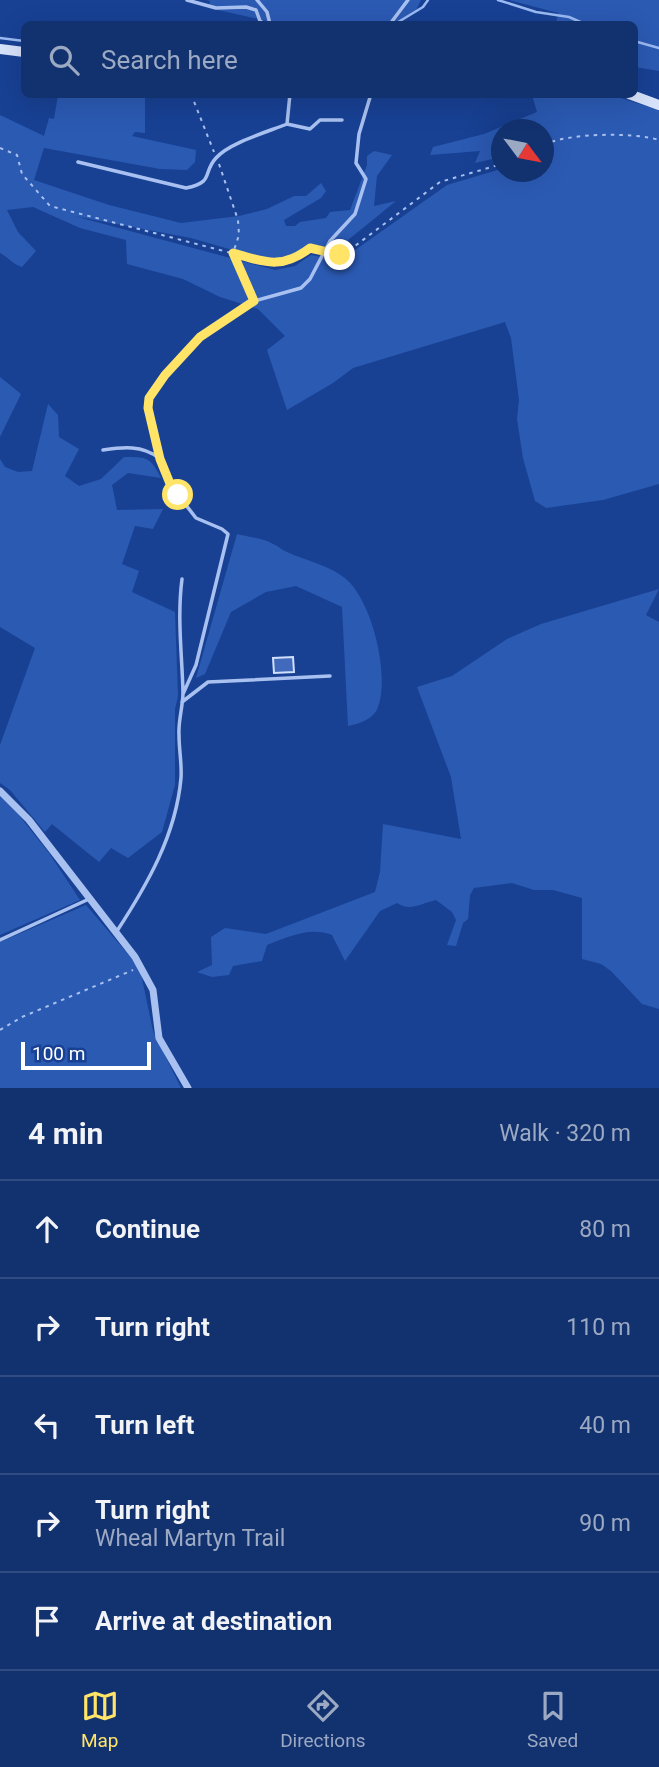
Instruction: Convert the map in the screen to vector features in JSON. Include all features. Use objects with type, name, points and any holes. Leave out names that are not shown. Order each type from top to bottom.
[{"type":"main road","points":[[0,49],[21,52]]},
{"type":"main road","points":[[638,97],[659,105]]},
{"type":"street","points":[[0,791],[29,820],[141,967],[153,990],[159,1038],[188,1088]]},
{"type":"lane","points":[[187,0],[216,8],[250,7],[256,10],[260,21]]},
{"type":"lane","points":[[257,0],[267,12],[267,21]]},
{"type":"lane","points":[[392,21],[408,0]]},
{"type":"lane","points":[[287,124],[290,98]]},
{"type":"lane","points":[[183,694],[196,665],[228,534],[196,519],[171,486],[160,459],[148,408],[149,398],[165,375],[200,337],[254,301],[301,288],[310,279],[330,241],[355,214],[366,179],[356,163],[359,134],[370,98]]},
{"type":"lane","points":[[78,162],[186,188],[199,185],[208,177],[216,157],[287,124],[310,129],[320,120],[342,120]]},
{"type":"lane","points":[[103,450],[138,448],[151,452],[160,459]]},
{"type":"lane","points":[[116,933],[158,862],[181,782],[178,734],[183,694],[178,628],[182,579]]},
{"type":"lane","points":[[182,702],[208,681],[330,676]]},
{"type":"lane","points":[[0,940],[89,900]]},
{"type":"path","points":[[193,98],[238,220],[239,234],[233,253],[254,301]]},
{"type":"path","points":[[554,140],[628,135],[659,140]]},
{"type":"path","points":[[0,148],[17,155],[22,174],[50,206],[270,263],[282,263],[296,258],[310,248],[340,255],[347,252],[440,182],[491,167]]},
{"type":"path","points":[[0,1030],[22,1017],[141,967]]},
{"type":"shaded area","points":[[206,0],[421,0],[416,10],[399,21],[267,21],[209,8],[210,1]]},
{"type":"shaded area","points":[[509,0],[659,0],[659,71],[638,68],[638,21],[557,21],[558,13]]},
{"type":"shaded area","points":[[58,98],[145,98],[145,133],[135,132],[132,136],[196,150],[195,162],[187,170],[160,169],[44,148],[34,180],[109,205],[181,223],[239,216],[267,209],[294,196],[306,196],[321,183],[326,191],[321,198],[284,220],[286,226],[295,226],[300,222],[326,218],[330,212],[350,210],[367,165],[367,156],[374,151],[392,155],[377,176],[374,206],[396,201],[337,249],[310,244],[289,258],[267,260],[191,238],[74,216],[275,270],[295,266],[311,255],[341,260],[447,185],[491,172],[491,182],[554,182],[554,119],[520,119],[537,112],[533,98],[621,98],[659,110],[659,484],[603,500],[546,508],[535,501],[523,458],[511,338],[505,322],[353,368],[287,410],[267,350],[285,336],[258,309],[220,297],[183,279],[127,264],[126,240],[80,228],[33,207],[7,210],[18,232],[36,251],[22,267],[16,265],[0,253],[0,115],[44,136],[49,118],[54,119]]},
{"type":"shaded area","points":[[491,131],[491,159],[475,163],[480,151],[430,155],[433,147]]},
{"type":"shaded area","points":[[0,377],[21,394],[0,437]]},
{"type":"shaded area","points":[[48,404],[58,415],[59,437],[79,449],[65,476],[79,486],[101,479],[124,457],[138,457],[151,462],[161,478],[128,473],[112,485],[117,510],[163,509],[153,529],[135,526],[122,564],[139,571],[132,592],[175,612],[178,696],[175,709],[175,785],[162,832],[128,858],[111,848],[99,862],[52,824],[45,832],[10,790],[0,783],[0,745],[35,648],[0,627],[0,459],[5,467],[18,472],[32,471]]},
{"type":"shaded area","points":[[237,534],[265,540],[333,570],[355,590],[371,621],[380,658],[381,693],[378,707],[370,718],[348,726],[342,607],[296,586],[266,592],[231,612],[205,674],[196,678]]},
{"type":"shaded area","points":[[659,589],[646,615],[659,622],[659,1009],[642,1004],[601,964],[582,959],[582,898],[553,890],[534,890],[512,883],[474,888],[470,895],[468,919],[463,923],[456,946],[447,945],[456,920],[452,912],[436,900],[411,907],[397,903],[380,911],[345,961],[332,935],[307,932],[267,945],[262,961],[233,966],[229,975],[212,977],[197,972],[212,965],[211,937],[225,928],[266,934],[375,892],[380,872],[383,824],[461,839],[451,777],[417,687],[452,676],[507,639],[541,624]]},
{"type":"shaded area","points":[[0,796],[49,853],[80,900],[0,935]]},
{"type":"shaded area","points":[[86,905],[133,960],[141,974],[153,1031],[181,1088],[0,1088],[0,942]]},
{"type":"building","points":[[293,657],[294,672],[274,673],[273,658]]},
{"type":"waterway","points":[[400,21],[423,7],[428,0]]},
{"type":"waterway","points":[[498,0],[578,21]]},
{"type":"waterway","points":[[0,38],[21,41]]},
{"type":"waterway","points":[[638,42],[659,48]]},
{"type":"route","points":[[178,495],[171,486],[160,459],[148,408],[149,398],[165,375],[200,337],[254,301],[233,253],[270,263],[282,263],[296,258],[310,248],[340,255]]}]
